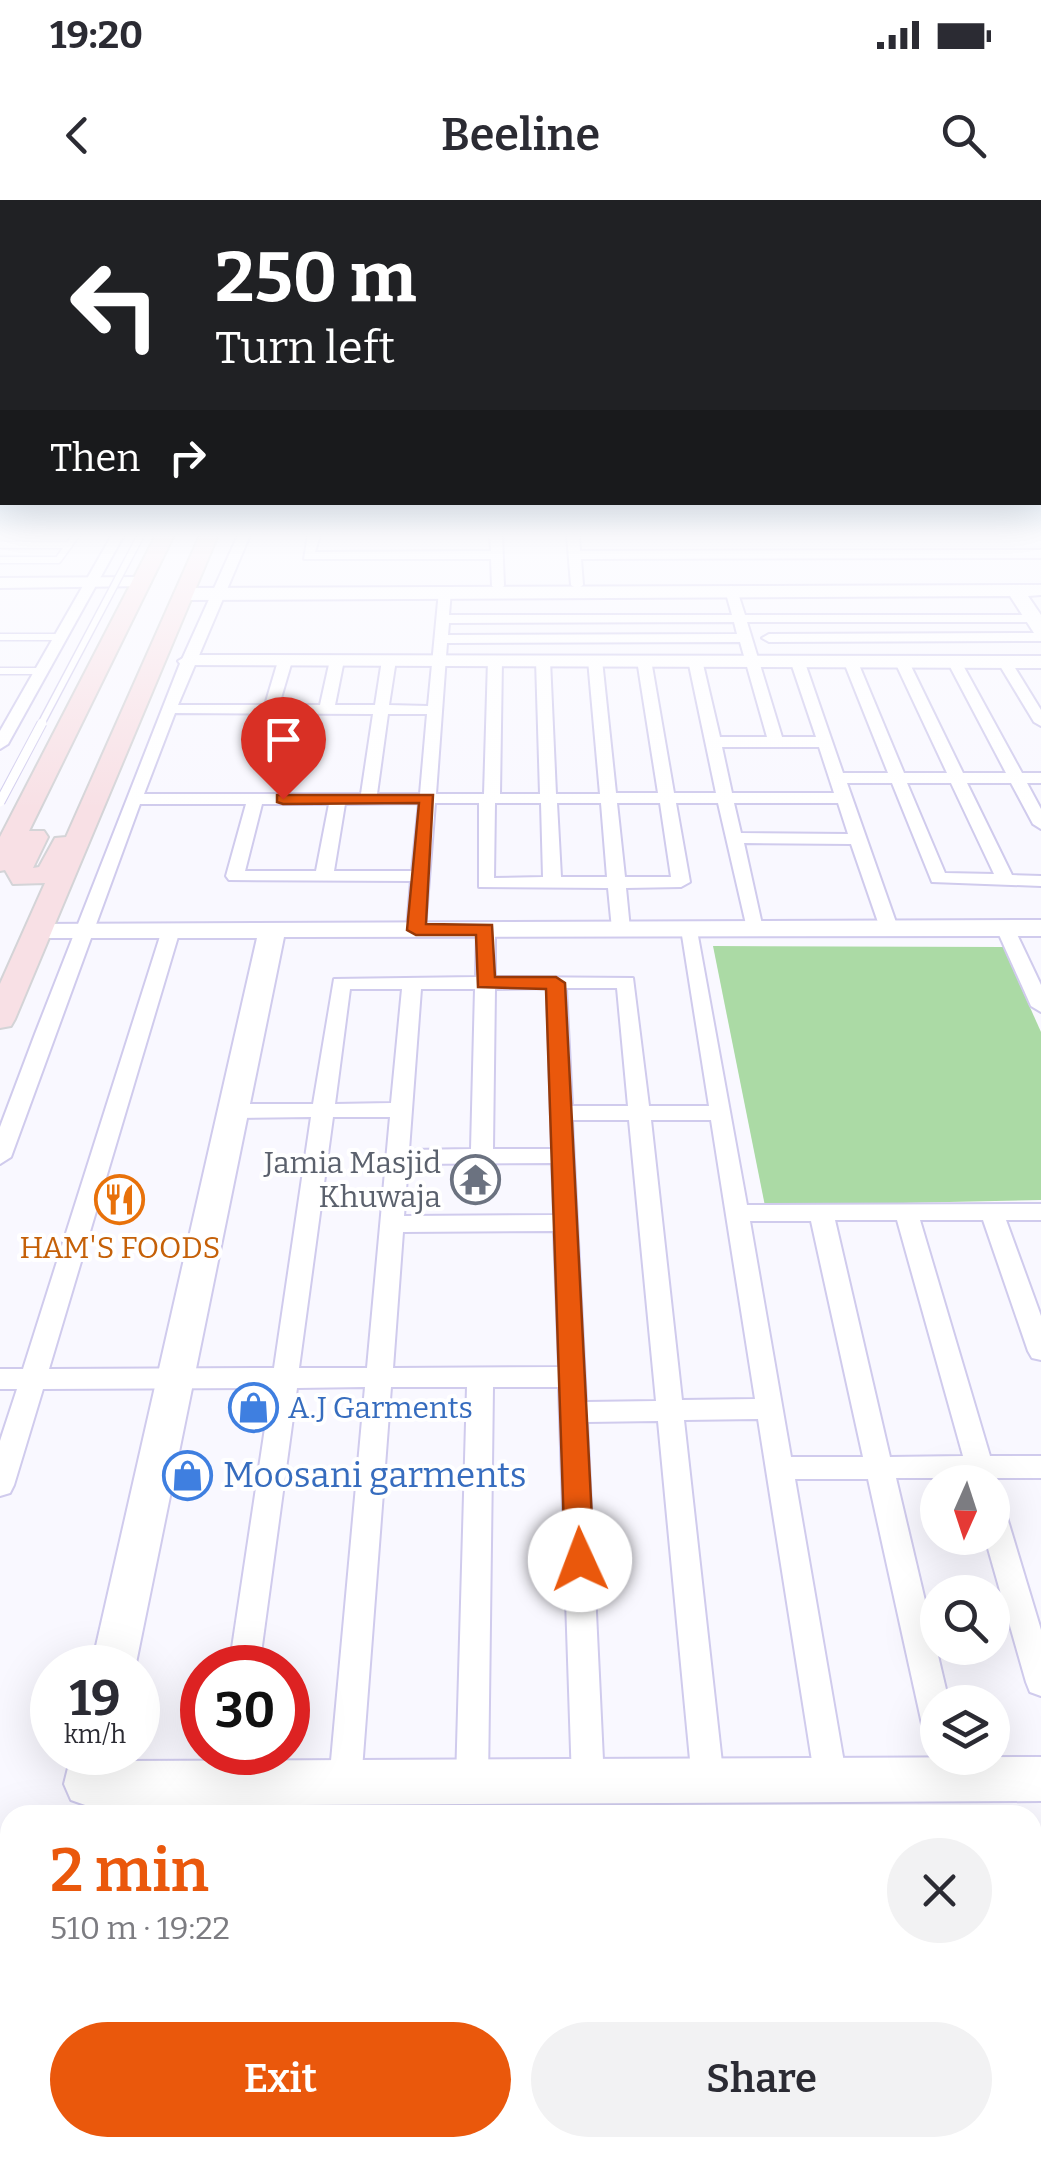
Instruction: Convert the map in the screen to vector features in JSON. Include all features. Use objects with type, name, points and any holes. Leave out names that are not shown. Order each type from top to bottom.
[{"type":"main road","points":[[0,863],[120,626]]},
{"type":"main road","points":[[0,1019],[170,626]]},
{"type":"main road","points":[[76,713],[76,755],[18,871],[19,876],[39,878],[51,871],[97,772],[121,738]]},
{"type":"street","points":[[0,744],[67,626]]},
{"type":"street","points":[[0,1157],[82,930],[188,661],[206,626]]},
{"type":"street","points":[[416,930],[442,626]]},
{"type":"street","points":[[742,626],[776,742]]},
{"type":"street","points":[[766,626],[825,742],[889,928]]},
{"type":"street","points":[[441,638],[745,638]]},
{"type":"street","points":[[770,638],[1041,638]]},
{"type":"street","points":[[271,709],[284,660]]},
{"type":"street","points":[[327,709],[337,660]]},
{"type":"street","points":[[368,798],[389,660]]},
{"type":"street","points":[[494,660],[486,883],[680,882],[644,660]]},
{"type":"street","points":[[543,660],[552,882]]},
{"type":"street","points":[[594,660],[622,929]]},
{"type":"street","points":[[695,660],[754,928]]},
{"type":"street","points":[[850,660],[938,878],[1041,880]]},
{"type":"street","points":[[901,660],[1006,881]]},
{"type":"street","points":[[188,661],[1041,662]]},
{"type":"street","points":[[954,661],[1041,824]]},
{"type":"street","points":[[1004,661],[1041,722]]},
{"type":"street","points":[[170,709],[435,710]]},
{"type":"street","points":[[713,742],[825,742]]},
{"type":"street","points":[[838,778],[1041,778]]},
{"type":"street","points":[[134,799],[844,798]]},
{"type":"street","points":[[255,799],[235,876],[421,876]]},
{"type":"street","points":[[324,876],[338,799]]},
{"type":"street","points":[[734,838],[859,839]]},
{"type":"street","points":[[1006,928],[1041,1006]]},
{"type":"street","points":[[38,930],[1041,928]]},
{"type":"street","points":[[482,1157],[486,929]]},
{"type":"street","points":[[690,929],[831,1780]]},
{"type":"street","points":[[0,1485],[170,930]]},
{"type":"street","points":[[118,1645],[272,930]]},
{"type":"street","points":[[247,1645],[341,983],[626,982],[708,1781]]},
{"type":"street","points":[[346,1783],[412,983]]},
{"type":"street","points":[[556,983],[588,1782]]},
{"type":"street","points":[[233,1110],[402,1110]]},
{"type":"street","points":[[561,1114],[721,1114]]},
{"type":"street","points":[[398,1157],[563,1156]]},
{"type":"street","points":[[822,1212],[929,1685]]},
{"type":"street","points":[[906,1212],[978,1465]]},
{"type":"street","points":[[992,1212],[1041,1352]]},
{"type":"street","points":[[737,1213],[1041,1212]]},
{"type":"street","points":[[392,1224],[566,1224]]},
{"type":"street","points":[[472,1782],[480,1377]]},
{"type":"street","points":[[0,1379],[572,1377]]},
{"type":"street","points":[[574,1412],[770,1409]]},
{"type":"street","points":[[1010,1471],[1041,1467]]},
{"type":"street","points":[[780,1468],[920,1471]]},
{"type":"street","points":[[1004,1555],[1041,1682]]},
{"type":"street","points":[[284,1775],[346,1783],[588,1782],[831,1780],[920,1771]]},
{"type":"street","points":[[90,1775],[88,1784],[180,1774]]},
{"type":"street","points":[[1007,1775],[1041,1779]]},
{"type":"lane","points":[[0,802],[93,626]]},
{"type":"lane","points":[[0,637],[61,636]]},
{"type":"lane","points":[[0,671],[41,671]]},
{"type":"green space","points":[[713,946],[1003,947],[1041,1032],[1041,1200],[765,1206]]},
{"type":"place","name":"Jamia Masjid Khuwaja","points":[[476,1180]]},
{"type":"place","name":"HAM'S FOODS","points":[[120,1199]]},
{"type":"place","name":"A.J Garments","points":[[253,1408]]},
{"type":"place","name":"Moosani garments","points":[[188,1475]]},
{"type":"route","points":[[283,799],[428,798],[416,930],[486,929],[485,983],[556,983],[580,1560]]}]
